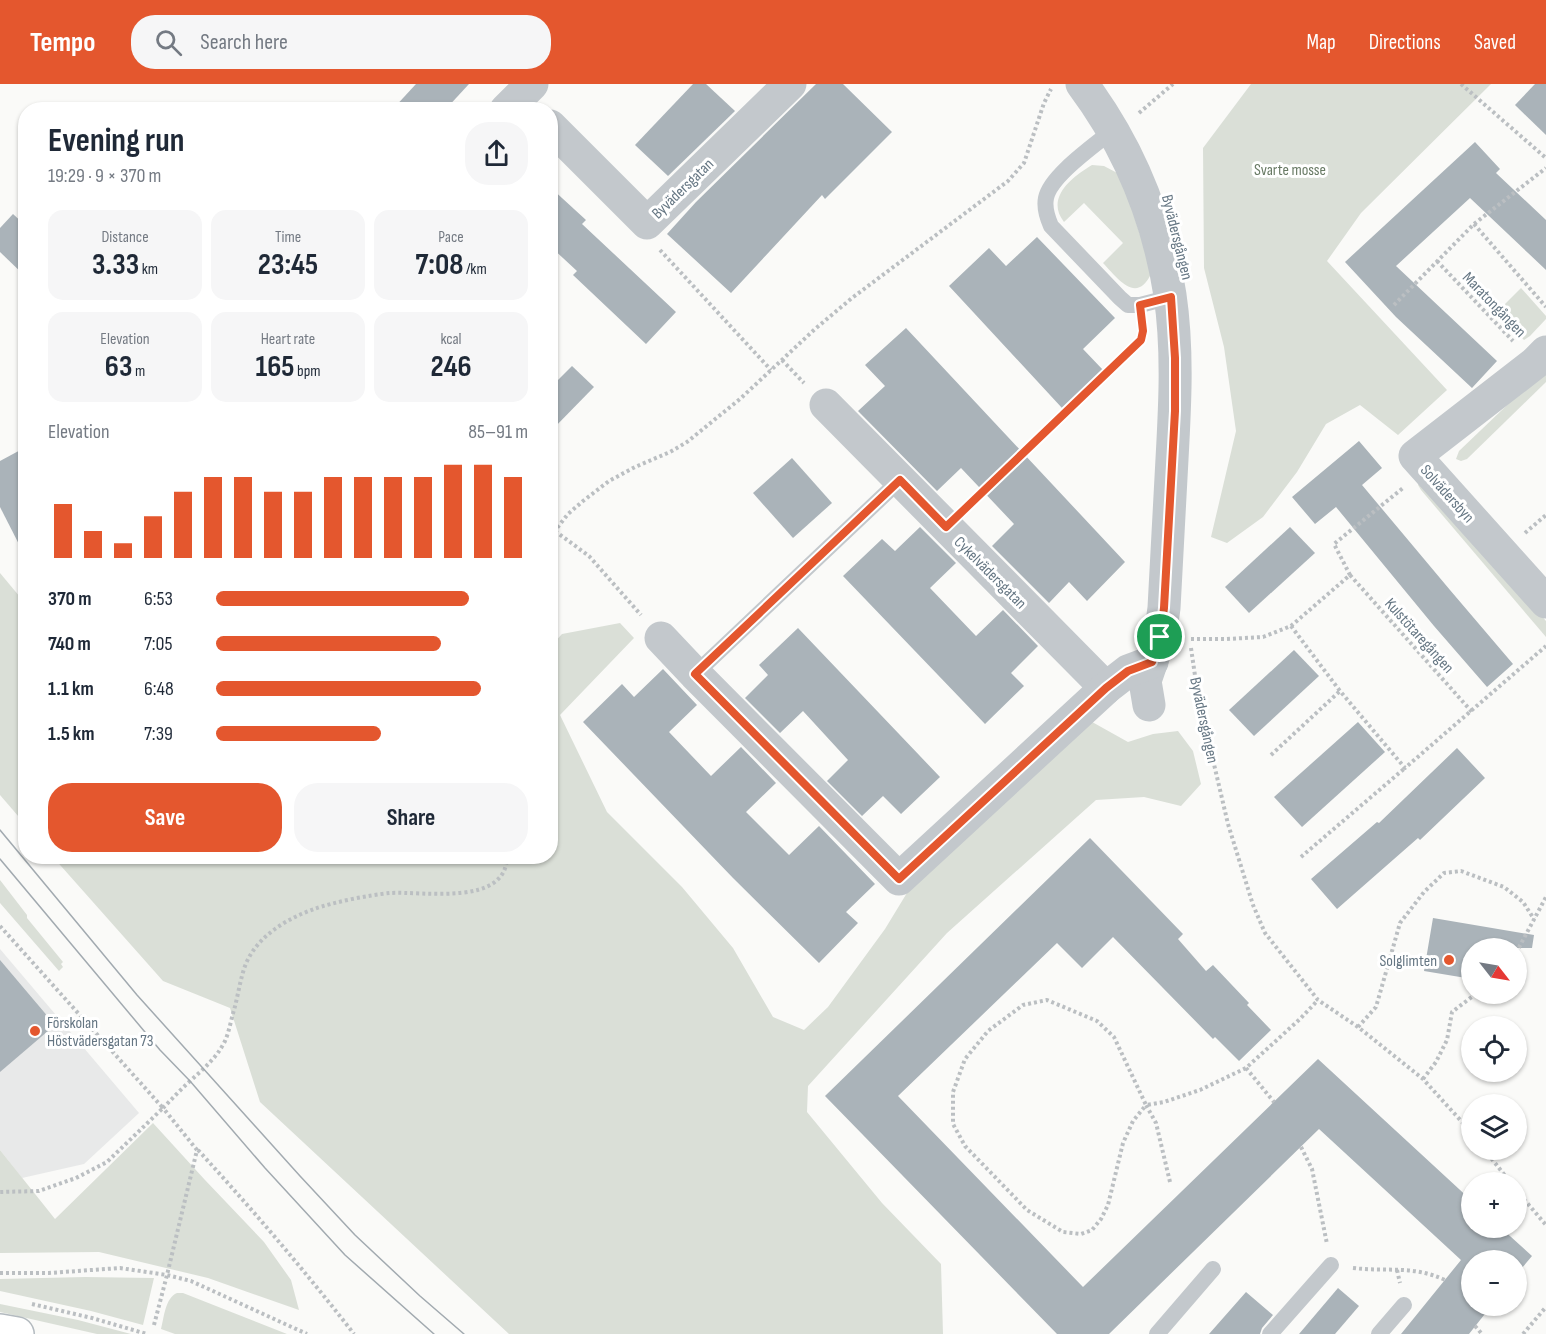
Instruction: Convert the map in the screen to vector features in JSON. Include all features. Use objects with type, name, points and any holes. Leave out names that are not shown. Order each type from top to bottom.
[{"type":"street","name":"Byvädersgatan","points":[[558,134],[647,223],[790,84]]},
{"type":"street","name":"Byvädersgången","points":[[1082,84],[1123,125],[1132,165],[1146,198],[1164,263],[1155,301],[1175,358],[1175,411],[1164,608],[1160,637],[1145,681],[1149,705]]},
{"type":"street","name":"Solvädersbyn","points":[[1540,358],[1414,456],[1546,602]]},
{"type":"street","name":"Cykelvädersgatan","points":[[826,405],[1106,688]]},
{"type":"street","points":[[661,638],[899,879],[1106,688],[1128,671],[1152,662]]},
{"type":"street","points":[[0,1331],[20,1318]]},
{"type":"lane","points":[[1123,125],[1078,158],[1057,178],[1046,196],[1046,212],[1051,226],[1120,298],[1128,304],[1155,301]]},
{"type":"lane","points":[[695,674],[900,480]]},
{"type":"lane","points":[[1270,1334],[1331,1264]]},
{"type":"lane","points":[[1157,1334],[1212,1269]]},
{"type":"lane","points":[[1379,1334],[1404,1305]]},
{"type":"path","points":[[558,527],[568,514],[609,482],[687,442],[740,399],[852,298],[1008,181],[1024,163],[1044,103],[1056,84]]},
{"type":"path","points":[[1123,125],[1173,84]]},
{"type":"path","points":[[1461,84],[1546,158]]},
{"type":"path","points":[[1394,305],[1474,224],[1546,168]]},
{"type":"path","points":[[647,223],[650,238],[771,370]]},
{"type":"path","points":[[1474,224],[1546,307]]},
{"type":"path","name":"Maratongången","points":[[1437,261],[1540,358]]},
{"type":"path","points":[[946,527],[1141,340],[1155,301]]},
{"type":"path","points":[[782,360],[799,377]]},
{"type":"path","name":"Kulstötaregången","points":[[1414,456],[1404,487],[1334,544],[1350,574],[1472,712]]},
{"type":"path","points":[[558,533],[589,556],[661,638]]},
{"type":"path","points":[[1350,574],[1291,626],[1340,691],[1405,768]]},
{"type":"path","name":"Byvädersgången","points":[[1291,626],[1263,637],[1190,639],[1198,696],[1208,741],[1228,824],[1253,905],[1265,933],[1318,1000],[1358,1027],[1423,1079],[1461,1121]]},
{"type":"path","points":[[1301,858],[1546,646]]},
{"type":"path","points":[[1271,755],[1340,691]]},
{"type":"path","points":[[0,1192],[39,1191],[76,1178],[107,1162],[214,1059],[225,1040],[246,964],[261,941],[274,929],[295,916],[338,902],[388,893],[464,893],[482,889],[503,876],[507,864]]},
{"type":"path","points":[[1358,1027],[1376,1007],[1400,923],[1424,892],[1444,873],[1461,871],[1504,887],[1523,902],[1534,919]]},
{"type":"path","points":[[1524,938],[1546,897]]},
{"type":"path","points":[[0,926],[250,1208],[318,1287],[354,1334]]},
{"type":"path","points":[[1170,1182],[1156,1123],[1146,1105],[1114,1037],[1097,1022],[1047,1000],[1023,1005],[988,1031],[965,1059],[952,1092],[953,1124],[965,1146],[1027,1210],[1063,1232],[1081,1234],[1092,1230],[1101,1219],[1108,1205],[1123,1143],[1134,1121],[1146,1105],[1164,1102],[1200,1090],[1246,1068],[1318,1000]]},
{"type":"path","points":[[1423,1079],[1436,1062],[1447,1040],[1452,1012],[1463,1004]]},
{"type":"path","points":[[1246,1068],[1274,1102]]},
{"type":"path","points":[[1302,1147],[1312,1169],[1331,1264],[1356,1268],[1410,1270],[1430,1273],[1445,1280]]},
{"type":"path","points":[[154,1325],[197,1150]]},
{"type":"path","points":[[1493,1160],[1502,1172]]},
{"type":"path","points":[[1527,1203],[1546,1225]]},
{"type":"path","points":[[0,1273],[49,1273],[120,1268],[167,1275],[191,1281],[307,1334]]},
{"type":"path","points":[[1523,1334],[1546,1307]]},
{"type":"path","points":[[20,1318],[92,1318],[147,1334]]},
{"type":"path","points":[[1475,1326],[1482,1334]]},
{"type":"shaded area","name":"Förskolan Höstvädersgatan 73","points":[[0,949],[139,1113],[84,1164],[22,1178],[0,1150]]},
{"type":"green space","name":"Svarte mosse","points":[[1251,84],[1491,84],[1361,213],[1327,261],[1447,390],[1398,435],[1360,405],[1326,424],[1297,472],[1263,517],[1227,543],[1211,537],[1236,431],[1224,347],[1204,268],[1203,148]]},
{"type":"green space","points":[[1092,165],[1104,166],[1121,175],[1152,272],[1140,287],[1128,286],[1103,263],[1123,243],[1084,203],[1064,222],[1059,213],[1059,197],[1063,189]]},
{"type":"green space","points":[[1521,288],[1546,316],[1546,319],[1524,340],[1497,312]]},
{"type":"green space","points":[[1546,368],[1546,382],[1467,459],[1461,461],[1456,459],[1459,451]]},
{"type":"green space","points":[[1420,481],[1432,488],[1546,621],[1546,637],[1421,490],[1418,485]]},
{"type":"green space","points":[[0,573],[18,595],[18,816],[0,795]]},
{"type":"green space","points":[[620,623],[634,638],[560,715],[607,812],[682,887],[733,948],[773,1017],[804,1030],[828,1007],[885,929],[913,883],[1085,718],[1128,742],[1153,734],[1178,731],[1193,751],[1201,784],[1181,806],[1144,797],[1096,800],[947,933],[808,1086],[807,1112],[882,1203],[941,1264],[943,1334],[509,1334],[260,1102],[230,1008],[163,981],[59,864],[558,864],[558,638],[562,634]]},
{"type":"green space","points":[[0,880],[63,962],[61,964],[63,967],[59,971],[0,903]]},
{"type":"green space","points":[[153,1123],[264,1242],[291,1280],[299,1310],[208,1278],[99,1252],[0,1253],[0,1150],[55,1219]]},
{"type":"green space","points":[[154,1278],[143,1325],[0,1291],[0,1279]]},
{"type":"green space","points":[[177,1293],[183,1293],[287,1334],[175,1334],[161,1329],[167,1304]]},
{"type":"green space","points":[[0,1304],[78,1320],[131,1334],[97,1334],[0,1312]]},
{"type":"building","points":[[416,84],[469,84],[452,102],[399,102]]},
{"type":"building","points":[[693,84],[706,84],[735,111],[668,176],[635,145]]},
{"type":"building","points":[[816,84],[843,84],[892,132],[825,199],[822,195],[731,293],[667,234],[696,202]]},
{"type":"building","points":[[1535,84],[1546,84],[1546,135],[1515,105]]},
{"type":"building","points":[[1475,142],[1500,169],[1496,173],[1546,220],[1546,270],[1470,198],[1396,266],[1497,361],[1472,388],[1396,317],[1345,262]]},
{"type":"building","points":[[558,194],[586,220],[582,224],[676,312],[646,344],[573,275],[577,271],[558,253]]},
{"type":"building","points":[[13,214],[18,219],[18,269],[0,252],[0,228]]},
{"type":"building","points":[[1037,237],[1115,318],[1083,349],[1103,370],[1062,408],[949,286],[989,248],[1006,266]]},
{"type":"building","points":[[906,328],[1125,562],[1087,601],[1069,582],[1049,603],[992,546],[1014,524],[961,468],[937,491],[858,411],[885,386],[865,365]]},
{"type":"building","points":[[572,366],[594,387],[558,424],[558,380]]},
{"type":"building","points":[[1359,441],[1382,468],[1362,485],[1513,664],[1487,687],[1336,507],[1315,524],[1292,497]]},
{"type":"building","points":[[18,451],[18,542],[0,507],[0,461]]},
{"type":"building","points":[[792,458],[832,503],[793,538],[753,493]]},
{"type":"building","points":[[920,527],[956,563],[930,588],[976,636],[1003,610],[1038,646],[1011,673],[1024,686],[985,724],[843,576],[882,539],[895,551]]},
{"type":"building","points":[[1290,527],[1315,553],[1249,613],[1225,587]]},
{"type":"building","points":[[798,628],[940,777],[901,814],[883,796],[862,816],[827,781],[848,760],[803,711],[780,733],[745,698],[768,675],[759,665]]},
{"type":"building","points":[[1294,650],[1319,676],[1254,736],[1229,710]]},
{"type":"building","points":[[663,669],[697,705],[669,732],[711,776],[741,747],[776,783],[746,812],[789,855],[819,826],[875,884],[846,912],[858,923],[819,963],[733,878],[583,722],[622,684],[634,697]]},
{"type":"building","points":[[1358,722],[1385,752],[1302,827],[1274,797]]},
{"type":"building","points":[[1457,748],[1485,778],[1420,840],[1418,838],[1337,909],[1311,879],[1377,822],[1379,823]]},
{"type":"building","points":[[1090,838],[1183,934],[1178,939],[1206,971],[1213,965],[1271,1030],[1239,1061],[1215,1037],[1213,1039],[1113,937],[1082,968],[1057,943],[898,1096],[1083,1287],[1318,1059],[1461,1191],[1461,1238],[1512,1238],[1525,1250],[1461,1250],[1461,1260],[1319,1129],[1109,1334],[1057,1334],[825,1096]]},
{"type":"building","name":"Solglimten","points":[[1433,918],[1534,935],[1532,948],[1527,948],[1527,938],[1461,938],[1461,977],[1424,971]]},
{"type":"building","points":[[0,960],[55,1025],[0,1072]]},
{"type":"building","points":[[1527,1251],[1532,1256],[1527,1262]]},
{"type":"building","points":[[1461,1260],[1461,1316],[1483,1316],[1469,1334],[1401,1334]]},
{"type":"building","points":[[1338,1288],[1359,1306],[1335,1334],[1299,1334]]},
{"type":"building","points":[[1246,1292],[1273,1315],[1260,1334],[1209,1334]]},
{"type":"tram line","points":[[0,830],[18,852]]},
{"type":"tram line","points":[[0,859],[160,1050],[190,1081],[265,1168],[345,1255],[434,1334]]},
{"type":"tram line","points":[[28,864],[137,995],[300,1176],[355,1235],[464,1334]]},
{"type":"place","name":"Solglimten","points":[[1449,960]]},
{"type":"place","name":"Förskolan Höstvädersgatan 73","points":[[35,1031]]},
{"type":"route","points":[[1171,297],[1175,358],[1175,411],[1164,608],[1160,637],[1152,662],[1128,671],[1106,688],[899,879],[695,674],[900,480],[946,527],[1141,340],[1143,331],[1140,305],[1171,297]]}]
